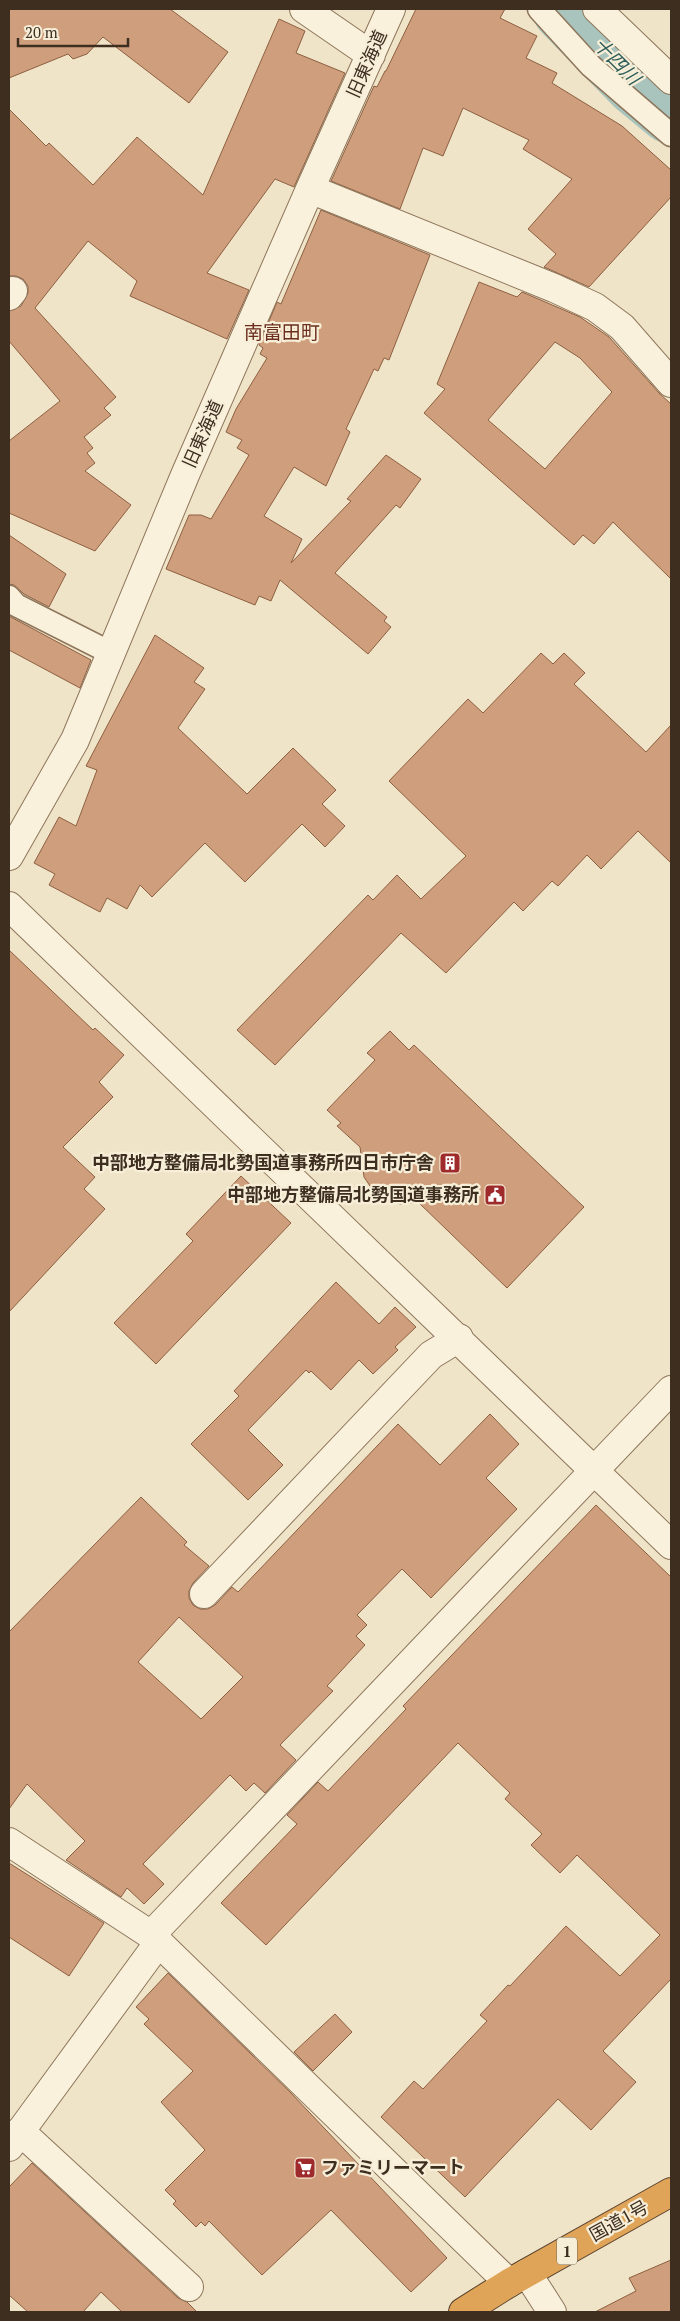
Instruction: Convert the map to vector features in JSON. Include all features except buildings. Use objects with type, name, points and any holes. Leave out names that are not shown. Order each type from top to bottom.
[{"type":"highway","name":"国道1号","points":[[463,2312],[518,2278],[671,2192]]},
{"type":"street","points":[[304,9],[371,55]]},
{"type":"street","name":"旧東海道","points":[[9,856],[75,740],[185,475],[391,9]]},
{"type":"street","points":[[597,9],[671,80]]},
{"type":"street","points":[[310,189],[554,288],[595,307],[622,327],[671,383]]},
{"type":"street","points":[[9,906],[459,1338],[671,1545]]},
{"type":"street","points":[[204,1594],[431,1355],[459,1338]]},
{"type":"street","points":[[189,2288],[14,2139],[155,1939],[671,1390]]},
{"type":"street","points":[[9,1842],[155,1939],[552,2312]]},
{"type":"lane","points":[[539,9],[591,66],[671,135]]},
{"type":"lane","points":[[9,597],[16,605],[111,653]]},
{"type":"waterway","name":"十四川","points":[[565,9],[637,83],[671,111]]},
{"type":"place","name":"中部地方整備局北勢国道事務所四日市庁舎","points":[[450,1163]]},
{"type":"place","name":"中部地方整備局北勢国道事務所","points":[[495,1195]]},
{"type":"place","name":"ファミリーマート","points":[[305,2168]]},
{"type":"district","name":"南富田町","points":[[282,332]]}]
